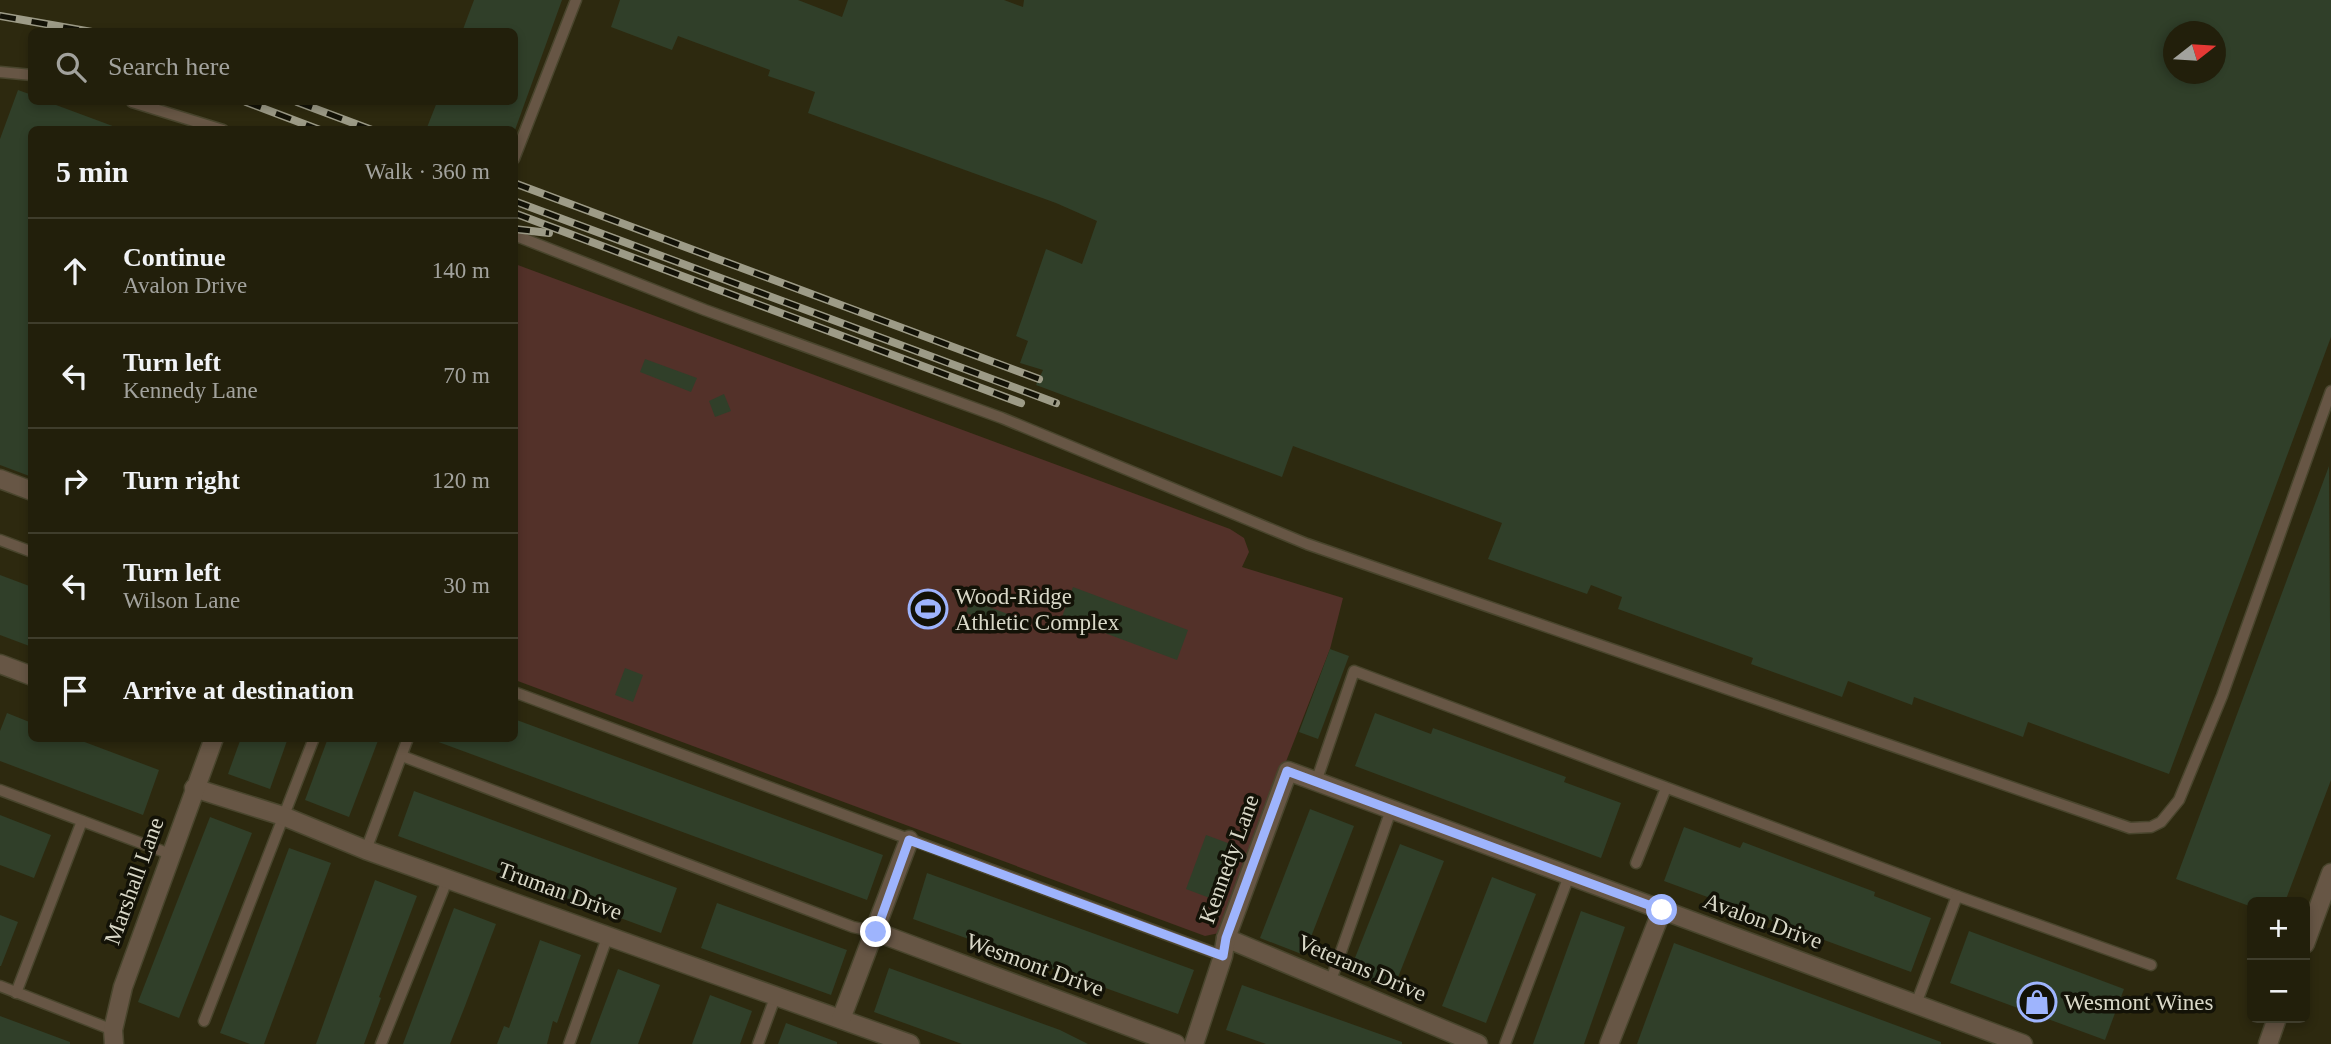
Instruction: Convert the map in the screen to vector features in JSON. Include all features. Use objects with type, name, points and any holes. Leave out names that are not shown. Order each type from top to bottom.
[{"type":"street","points":[[0,479],[28,490]]},
{"type":"street","points":[[0,664],[28,674]]},
{"type":"street","name":"Marshall Lane","points":[[114,1037],[123,987],[194,788],[207,742]]},
{"type":"street","name":"Avalon Drive","points":[[1287,771],[2015,1042]]},
{"type":"street","name":"Kennedy Lane","points":[[1194,1044],[1224,947],[1287,771]]},
{"type":"street","name":"Truman Drive","points":[[194,788],[284,816],[366,850],[777,994],[909,1044]]},
{"type":"street","points":[[841,1019],[909,840]]},
{"type":"street","points":[[2310,931],[2330,877]]},
{"type":"street","points":[[1609,1044],[1662,910]]},
{"type":"street","name":"Wesmont Drive","points":[[876,932],[1176,1044]]},
{"type":"street","name":"Veterans Drive","points":[[1224,947],[1331,980],[1478,1044]]},
{"type":"street","points":[[2268,1044],[2275,1023]]},
{"type":"lane","points":[[518,149],[576,0]]},
{"type":"lane","points":[[0,72],[28,75]]},
{"type":"lane","points":[[142,105],[210,126]]},
{"type":"lane","points":[[518,237],[705,310],[1002,418],[1307,544],[2130,828],[2151,827],[2161,822],[2179,800],[2222,696],[2331,391]]},
{"type":"lane","points":[[0,540],[28,550]]},
{"type":"lane","points":[[1316,782],[1354,671],[1957,896],[2151,965]]},
{"type":"lane","points":[[518,693],[909,840],[1224,947]]},
{"type":"lane","points":[[204,1021],[312,742]]},
{"type":"lane","points":[[366,850],[407,742]]},
{"type":"lane","points":[[402,756],[853,927],[876,932]]},
{"type":"lane","points":[[1636,863],[1666,788]]},
{"type":"lane","points":[[0,790],[170,854]]},
{"type":"lane","points":[[1331,980],[1391,810]]},
{"type":"lane","points":[[16,993],[82,821]]},
{"type":"lane","points":[[1505,1044],[1569,876]]},
{"type":"lane","points":[[381,1044],[448,877]]},
{"type":"lane","points":[[1916,1004],[1957,896]]},
{"type":"lane","points":[[569,1044],[608,934]]},
{"type":"lane","points":[[0,986],[114,1037]]},
{"type":"lane","points":[[758,1044],[777,994]]},
{"type":"shaded area","name":"Wood-Ridge Athletic Complex","points":[[518,265],[1230,529],[1244,538],[1249,552],[1242,567],[1343,598],[1330,649],[1219,933],[1205,936],[518,681]]},
{"type":"building","points":[[474,0],[562,0],[516,126],[428,126],[436,105],[518,105],[518,28],[464,28]]},
{"type":"building","points":[[620,0],[798,0],[842,17],[848,0],[1004,0],[1023,7],[1024,0],[2331,0],[2331,337],[2169,774],[2028,722],[2023,737],[1914,697],[1912,705],[1848,681],[1842,697],[1751,664],[1753,658],[1618,609],[1622,597],[1591,585],[1587,594],[1488,559],[1502,523],[1293,446],[1282,477],[1036,385],[1043,370],[1020,363],[1028,341],[1016,336],[1046,249],[1082,264],[1097,221],[1056,203],[808,113],[815,92],[768,76],[770,70],[678,36],[672,50],[611,27]]},
{"type":"building","points":[[18,90],[28,94],[28,105],[56,105],[113,126],[28,126],[28,476],[0,465],[0,139]]},
{"type":"building","points":[[645,359],[697,378],[691,392],[640,372]]},
{"type":"building","points":[[724,394],[731,411],[715,417],[709,401]]},
{"type":"building","points":[[2329,466],[2331,780],[2287,897],[2247,897],[2247,905],[2176,879]]},
{"type":"building","points":[[0,575],[28,586],[28,646],[0,635]]},
{"type":"building","points":[[1073,587],[1188,630],[1177,660],[1062,617]]},
{"type":"building","points":[[970,600],[1016,617],[1011,630],[966,613]]},
{"type":"building","points":[[1330,649],[1349,656],[1318,739],[1299,732]]},
{"type":"building","points":[[625,668],[643,675],[633,702],[615,695]]},
{"type":"building","points":[[7,713],[28,721],[28,742],[85,742],[159,770],[143,815],[0,761],[0,731]]},
{"type":"building","points":[[1375,713],[1431,734],[1433,728],[1566,777],[1564,782],[1621,803],[1601,858],[1355,766]]},
{"type":"building","points":[[518,720],[883,855],[867,900],[438,742],[518,742]]},
{"type":"building","points":[[240,742],[287,742],[270,789],[228,774]]},
{"type":"building","points":[[327,742],[377,742],[349,817],[305,800]]},
{"type":"building","points":[[414,791],[677,888],[661,933],[398,836]]},
{"type":"building","points":[[1310,809],[1354,826],[1304,955],[1260,938]]},
{"type":"building","points":[[0,815],[51,835],[34,878],[0,865]]},
{"type":"building","points":[[210,817],[252,833],[179,1018],[138,1002]]},
{"type":"building","points":[[1684,827],[1740,848],[1743,842],[1875,892],[1874,896],[1931,918],[1911,972],[1664,881]]},
{"type":"building","points":[[1206,835],[1236,846],[1215,900],[1186,889]]},
{"type":"building","points":[[1400,844],[1444,861],[1393,990],[1349,973]]},
{"type":"building","points":[[289,848],[331,863],[264,1044],[250,1044],[220,1033]]},
{"type":"building","points":[[927,873],[1194,970],[1178,1014],[913,919]]},
{"type":"building","points":[[1492,877],[1536,894],[1486,1023],[1442,1006]]},
{"type":"building","points":[[375,880],[417,896],[379,997],[381,998],[364,1044],[316,1044]]},
{"type":"building","points":[[717,903],[847,950],[831,995],[701,948]]},
{"type":"building","points":[[454,908],[496,924],[450,1044],[403,1044]]},
{"type":"building","points":[[1581,911],[1625,927],[1584,1044],[1533,1044]]},
{"type":"building","points":[[0,915],[18,922],[1,966],[0,966]]},
{"type":"building","points":[[1969,931],[2124,989],[2105,1040],[1950,983]]},
{"type":"building","points":[[540,940],[581,955],[557,1023],[553,1021],[547,1044],[497,1044],[504,1026],[509,1028]]},
{"type":"building","points":[[1674,943],[1941,1042],[1941,1044],[1637,1044]]},
{"type":"building","points":[[889,968],[1060,1030],[1088,1044],[962,1044],[874,1012]]},
{"type":"building","points":[[618,969],[660,985],[638,1044],[590,1044]]},
{"type":"building","points":[[1242,985],[1402,1044],[1266,1044],[1226,1030]]},
{"type":"building","points":[[710,995],[752,1011],[740,1044],[692,1044]]},
{"type":"building","points":[[0,1016],[70,1042],[70,1044],[0,1044]]},
{"type":"building","points":[[786,1023],[837,1042],[837,1044],[778,1044]]},
{"type":"railway","points":[[0,16],[69,28]]},
{"type":"railway","points":[[254,105],[309,126]]},
{"type":"railway","points":[[305,105],[361,126]]},
{"type":"railway","points":[[518,184],[1039,379]]},
{"type":"railway","points":[[518,202],[1056,403]]},
{"type":"railway","points":[[518,214],[1021,403]]},
{"type":"railway","points":[[518,229],[549,233]]},
{"type":"place","name":"Wood-Ridge Athletic Complex","points":[[928,609]]},
{"type":"place","name":"Wesmont Wines","points":[[2037,1002]]},
{"type":"route","points":[[876,932],[909,840],[1223,956],[1226,938],[1287,771],[1662,910]]}]
